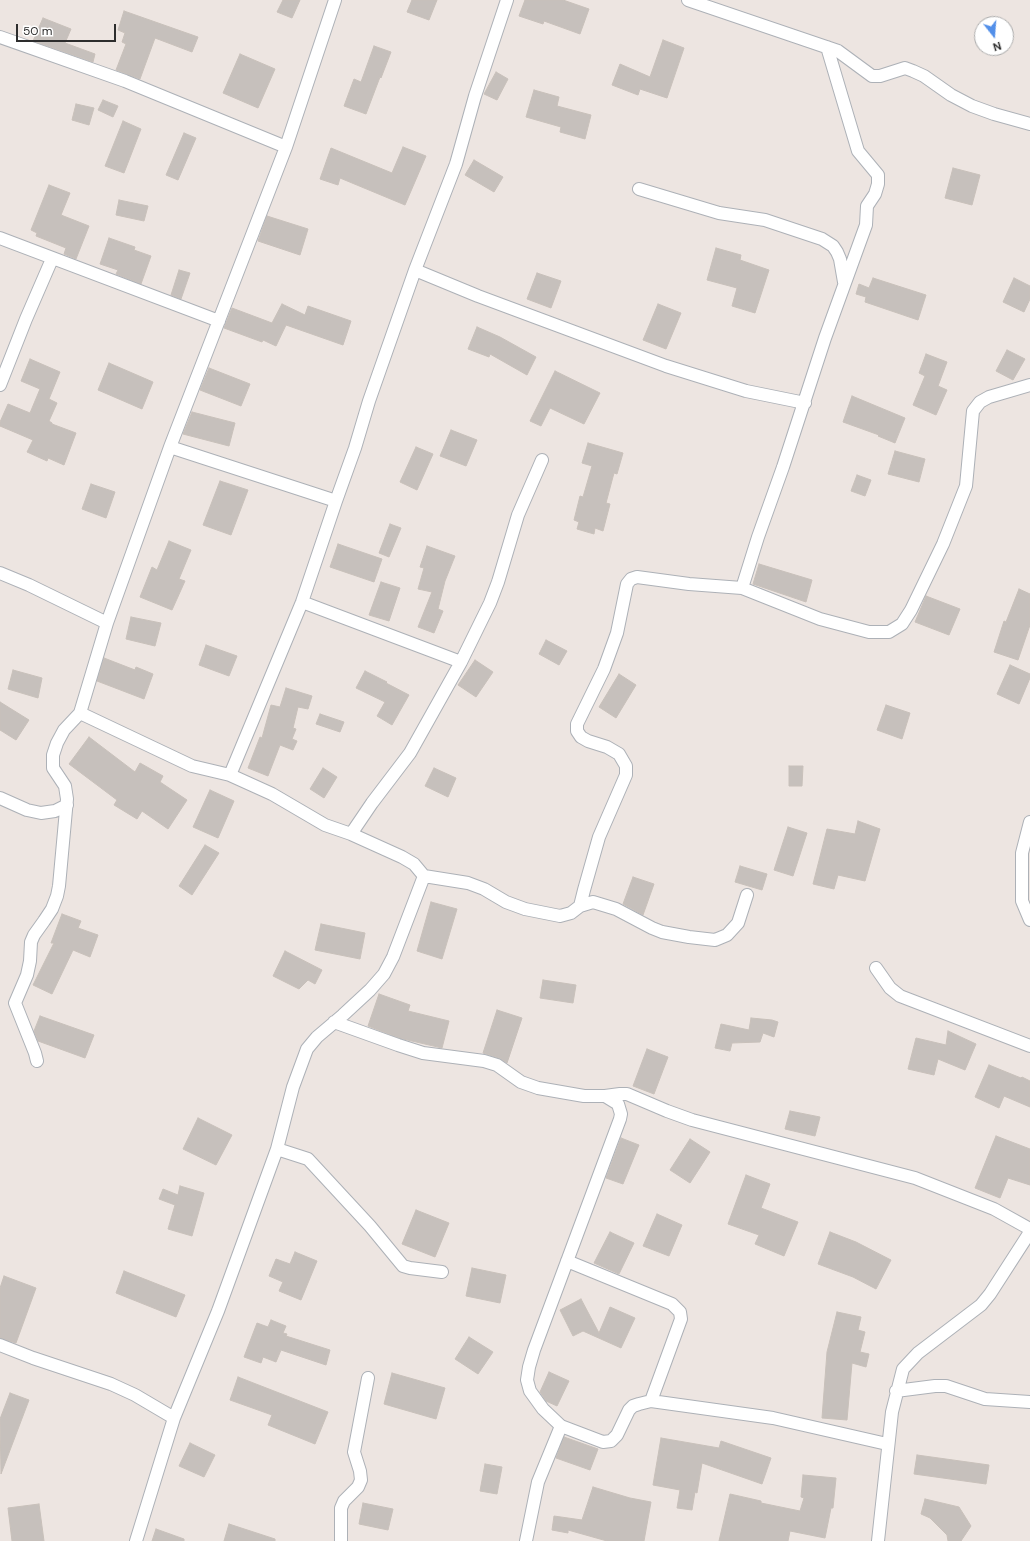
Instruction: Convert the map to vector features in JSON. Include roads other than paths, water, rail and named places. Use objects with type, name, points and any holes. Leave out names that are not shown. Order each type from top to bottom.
[{"type":"street","points":[[37,1061],[15,1007],[15,1003],[27,975],[30,962],[30,942],[48,915],[57,896],[67,805],[64,786],[53,768],[53,755],[64,730],[80,713],[107,623],[170,447],[286,147],[335,0]]},
{"type":"street","points":[[230,775],[302,602],[355,448],[369,401],[415,270],[456,164],[475,96],[507,0]]},
{"type":"street","points":[[688,0],[826,47],[838,52],[872,76],[880,76],[905,68],[924,76],[951,95],[972,106],[1030,124]]},
{"type":"street","points":[[0,38],[125,81],[286,147]]},
{"type":"street","points":[[742,588],[758,537],[805,403],[825,338],[866,225],[867,206],[875,194],[878,184],[878,175],[858,151],[826,47]]},
{"type":"street","points":[[639,188],[719,213],[765,220],[822,239],[833,246],[837,252],[840,259],[844,283]]},
{"type":"street","points":[[0,238],[52,259],[219,321]]},
{"type":"street","points":[[0,385],[52,259]]},
{"type":"street","points":[[415,270],[478,296],[666,366],[746,391],[805,403]]},
{"type":"street","points":[[580,906],[599,837],[626,775],[626,766],[618,754],[607,747],[588,741],[581,736],[577,731],[577,724],[604,669],[617,633],[627,584],[632,578],[637,577],[689,584],[742,588],[820,619],[869,632],[889,632],[902,624],[911,610],[943,544],[966,486],[973,411],[980,402],[989,397],[1030,385]]},
{"type":"street","points":[[170,447],[336,501]]},
{"type":"street","points":[[351,834],[372,803],[410,753],[461,662],[490,603],[498,582],[518,515],[542,460]]},
{"type":"street","points":[[0,573],[29,585],[107,623]]},
{"type":"street","points":[[302,602],[461,662]]},
{"type":"street","points":[[80,713],[192,766],[230,775],[272,794],[325,826],[351,834],[414,864],[424,876],[468,883],[484,889],[494,896],[515,906],[560,916],[571,913],[580,906],[594,902],[616,909],[662,932],[714,940],[727,935],[738,924],[747,895]]},
{"type":"street","points":[[0,798],[26,810],[41,813],[55,811],[67,805]]},
{"type":"street","points":[[1030,822],[1022,853],[1022,900],[1030,920]]},
{"type":"street","points":[[136,1541],[174,1418],[218,1311],[277,1149],[293,1087],[307,1049],[317,1037],[370,990],[384,974],[393,957],[424,876]]},
{"type":"street","points":[[876,968],[890,988],[900,996],[1030,1046]]},
{"type":"street","points":[[334,1022],[398,1045],[423,1052],[497,1065],[521,1082],[538,1088],[584,1096],[627,1094],[692,1120],[915,1178],[994,1209],[1030,1230],[990,1294],[980,1305],[910,1360],[903,1369],[896,1391],[887,1444],[878,1541]]},
{"type":"street","points":[[605,1096],[618,1104],[621,1114],[529,1367],[527,1380],[530,1391],[543,1409],[562,1426],[604,1442],[611,1441],[617,1435],[629,1410],[633,1406],[651,1402],[773,1418],[887,1444]]},
{"type":"street","points":[[277,1149],[308,1159],[370,1226],[403,1266],[442,1272]]},
{"type":"street","points":[[567,1261],[672,1304],[680,1312],[681,1319],[651,1402]]},
{"type":"street","points":[[0,1345],[33,1358],[111,1384],[174,1418]]},
{"type":"street","points":[[341,1541],[341,1508],[361,1480],[360,1471],[354,1452],[368,1378]]},
{"type":"street","points":[[896,1391],[946,1386],[985,1399],[1030,1402]]},
{"type":"street","points":[[526,1541],[538,1482],[562,1426]]}]
